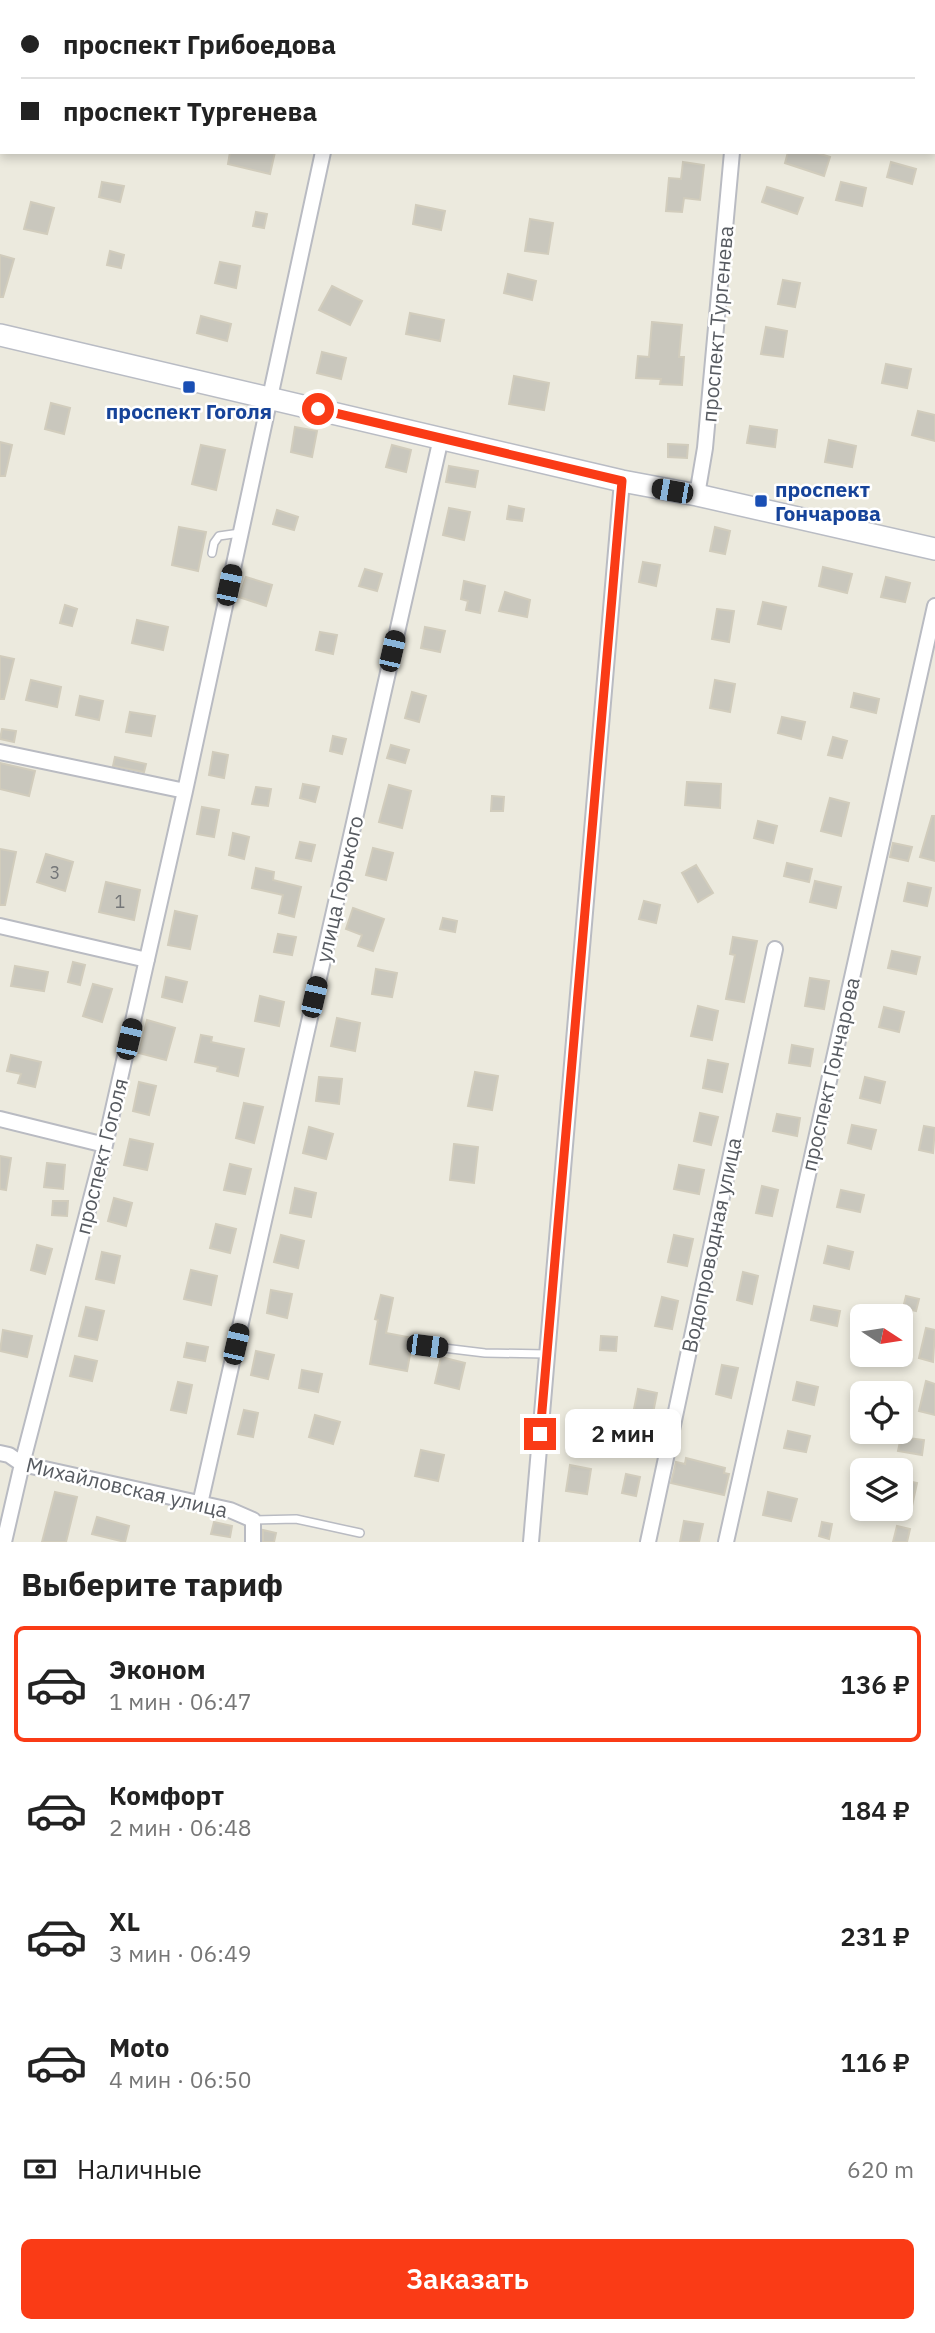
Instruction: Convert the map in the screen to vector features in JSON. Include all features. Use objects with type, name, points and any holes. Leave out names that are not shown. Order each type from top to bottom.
[{"type":"street","name":"проспект Гоголя","points":[[4,1542],[105,1145],[185,791],[323,154]]},
{"type":"street","name":"проспект Тургенева","points":[[697,495],[705,448],[732,154]]},
{"type":"street","points":[[0,335],[622,481],[697,495],[935,549]]},
{"type":"street","name":"улица Горького","points":[[200,1504],[440,438]]},
{"type":"street","points":[[531,1542],[622,481]]},
{"type":"street","name":"проспект Гончарова","points":[[726,1542],[935,606]]},
{"type":"street","points":[[0,752],[185,791]]},
{"type":"street","points":[[0,926],[147,960]]},
{"type":"street","name":"Водопроводная улица","points":[[648,1542],[775,949]]},
{"type":"street","points":[[0,1119],[105,1145]]},
{"type":"street","name":"Михайловская улица","points":[[0,1453],[9,1455],[22,1464],[230,1510],[253,1520]]},
{"type":"street","points":[[253,1520],[253,1542]]},
{"type":"lane","points":[[212,553],[219,536],[240,533]]},
{"type":"lane","points":[[427,1346],[485,1353],[547,1354]]},
{"type":"lane","points":[[253,1520],[296,1520],[360,1533]]},
{"type":"building","points":[[230,154],[275,154],[270,174],[228,164]]},
{"type":"building","points":[[787,154],[820,154],[830,157],[824,176],[785,163]]},
{"type":"building","points":[[683,162],[704,165],[700,200],[684,198],[682,212],[666,211],[669,178],[681,179]]},
{"type":"building","points":[[891,162],[916,169],[912,184],[887,177]]},
{"type":"building","points":[[102,182],[124,186],[120,202],[99,197]]},
{"type":"building","points":[[841,182],[866,188],[862,206],[836,200]]},
{"type":"building","points":[[767,187],[803,198],[797,214],[762,202]]},
{"type":"building","points":[[31,202],[54,208],[47,234],[24,229]]},
{"type":"building","points":[[416,205],[445,211],[441,230],[413,224]]},
{"type":"building","points":[[256,212],[267,214],[264,228],[253,226]]},
{"type":"building","points":[[530,219],[553,223],[548,254],[525,251]]},
{"type":"building","points":[[110,251],[124,255],[121,268],[107,265]]},
{"type":"building","points":[[0,255],[14,259],[3,297],[0,297]]},
{"type":"building","points":[[220,262],[240,266],[236,288],[215,283]]},
{"type":"building","points":[[508,274],[536,281],[532,300],[504,293]]},
{"type":"building","points":[[783,280],[800,283],[795,307],[778,304]]},
{"type":"building","points":[[332,286],[362,301],[350,325],[319,310]]},
{"type":"building","points":[[410,313],[444,320],[440,341],[406,334]]},
{"type":"building","points":[[201,316],[231,324],[227,341],[197,333]]},
{"type":"building","points":[[652,322],[682,325],[679,357],[684,357],[682,385],[660,384],[661,379],[636,378],[638,356],[649,357]]},
{"type":"building","points":[[766,327],[787,331],[783,357],[761,354]]},
{"type":"building","points":[[322,352],[346,358],[341,379],[317,373]]},
{"type":"building","points":[[886,364],[911,369],[907,388],[882,383]]},
{"type":"building","points":[[514,376],[549,383],[544,410],[509,404]]},
{"type":"building","points":[[51,403],[70,408],[64,434],[45,429]]},
{"type":"building","points":[[918,411],[935,415],[935,441],[912,435]]},
{"type":"building","points":[[750,426],[777,430],[775,447],[747,443]]},
{"type":"building","points":[[295,427],[317,431],[312,457],[291,452]]},
{"type":"building","points":[[829,440],[856,446],[852,467],[825,462]]},
{"type":"building","points":[[0,442],[12,445],[5,476],[0,476]]},
{"type":"building","points":[[668,444],[688,445],[687,458],[668,457]]},
{"type":"building","points":[[201,445],[225,450],[216,490],[192,484]]},
{"type":"building","points":[[392,445],[411,450],[406,472],[386,467]]},
{"type":"building","points":[[449,466],[478,471],[475,487],[446,482]]},
{"type":"building","points":[[509,506],[524,509],[522,521],[507,519]]},
{"type":"building","points":[[449,508],[470,512],[464,540],[443,535]]},
{"type":"building","points":[[277,510],[298,517],[294,530],[273,524]]},
{"type":"building","points":[[179,527],[206,532],[198,571],[172,565]]},
{"type":"building","points":[[715,527],[730,531],[725,554],[710,551]]},
{"type":"building","points":[[643,562],[660,565],[656,586],[639,582]]},
{"type":"building","points":[[823,567],[852,574],[847,593],[819,586]]},
{"type":"building","points":[[365,569],[382,574],[377,591],[359,586]]},
{"type":"building","points":[[246,577],[272,585],[266,606],[239,597]]},
{"type":"building","points":[[886,577],[910,583],[905,602],[881,597]]},
{"type":"building","points":[[464,581],[485,586],[480,613],[466,610],[468,601],[461,599]]},
{"type":"building","points":[[505,592],[530,600],[527,617],[499,611]]},
{"type":"building","points":[[763,602],[786,607],[781,629],[758,624]]},
{"type":"building","points":[[65,605],[77,609],[72,626],[60,623]]},
{"type":"building","points":[[717,609],[734,611],[729,642],[712,639]]},
{"type":"building","points":[[137,620],[168,627],[163,650],[132,643]]},
{"type":"building","points":[[425,627],[445,631],[440,652],[421,648]]},
{"type":"building","points":[[320,632],[337,635],[333,654],[316,650]]},
{"type":"building","points":[[0,656],[14,659],[4,699],[0,699]]},
{"type":"building","points":[[31,680],[61,687],[57,707],[26,700]]},
{"type":"building","points":[[715,680],[735,684],[730,712],[710,708]]},
{"type":"building","points":[[412,692],[426,696],[419,722],[405,718]]},
{"type":"building","points":[[854,693],[879,699],[876,713],[851,707]]},
{"type":"building","points":[[80,696],[103,701],[99,720],[76,715]]},
{"type":"building","points":[[130,712],[155,716],[151,736],[126,732]]},
{"type":"building","points":[[782,717],[805,722],[801,739],[778,733]]},
{"type":"building","points":[[2,729],[16,731],[14,742],[0,739]]},
{"type":"building","points":[[333,736],[346,739],[342,754],[330,751]]},
{"type":"building","points":[[833,737],[847,741],[842,758],[828,755]]},
{"type":"building","points":[[391,745],[409,750],[405,763],[387,758]]},
{"type":"building","points":[[213,752],[228,755],[224,778],[209,775]]},
{"type":"building","points":[[115,757],[146,764],[144,772],[113,766]]},
{"type":"building","points":[[0,763],[35,771],[29,796],[0,789]]},
{"type":"building","points":[[687,782],[721,784],[720,808],[685,805]]},
{"type":"building","points":[[303,784],[319,787],[315,802],[300,798]]},
{"type":"building","points":[[389,785],[411,791],[402,828],[379,822]]},
{"type":"building","points":[[256,787],[271,789],[268,806],[252,804]]},
{"type":"building","points":[[492,796],[504,797],[503,811],[491,811]]},
{"type":"building","points":[[830,798],[849,803],[841,836],[821,831]]},
{"type":"building","points":[[202,807],[219,810],[214,837],[197,834]]},
{"type":"building","points":[[932,816],[935,816],[935,861],[920,857]]},
{"type":"building","points":[[758,821],[777,826],[773,843],[754,838]]},
{"type":"building","points":[[233,833],[249,837],[244,859],[229,855]]},
{"type":"building","points":[[300,842],[315,845],[311,861],[296,858]]},
{"type":"building","points":[[893,843],[912,847],[908,861],[890,857]]},
{"type":"building","points":[[373,848],[393,853],[386,880],[366,875]]},
{"type":"building","points":[[0,849],[16,852],[5,905],[0,905]]},
{"type":"building","points":[[46,854],[73,862],[65,891],[37,882]]},
{"type":"building","points":[[787,863],[812,869],[809,882],[784,876]]},
{"type":"building","points":[[696,865],[713,893],[698,902],[682,873]]},
{"type":"building","points":[[256,868],[274,872],[273,880],[301,887],[294,917],[279,913],[283,895],[252,888]]},
{"type":"building","points":[[815,881],[841,887],[836,908],[810,902]]},
{"type":"building","points":[[106,882],[140,890],[134,920],[99,912]]},
{"type":"building","points":[[908,883],[931,888],[927,906],[904,901]]},
{"type":"building","points":[[644,901],[660,905],[656,923],[639,919]]},
{"type":"building","points":[[353,908],[384,919],[373,951],[358,946],[362,935],[346,929]]},
{"type":"building","points":[[175,911],[197,916],[190,949],[168,945]]},
{"type":"building","points":[[443,918],[457,921],[455,932],[440,929]]},
{"type":"building","points":[[278,934],[296,937],[292,955],[274,952]]},
{"type":"building","points":[[733,937],[757,941],[744,1002],[726,999],[735,955],[730,954]]},
{"type":"building","points":[[892,951],[920,957],[916,974],[888,968]]},
{"type":"building","points":[[73,962],[85,965],[80,985],[68,982]]},
{"type":"building","points":[[15,966],[48,972],[44,991],[11,986]]},
{"type":"building","points":[[376,969],[397,973],[392,997],[372,994]]},
{"type":"building","points":[[166,977],[187,982],[182,1002],[162,997]]},
{"type":"building","points":[[810,978],[829,981],[824,1009],[805,1006]]},
{"type":"building","points":[[93,984],[112,989],[102,1022],[83,1016]]},
{"type":"building","points":[[260,996],[284,1002],[279,1026],[255,1021]]},
{"type":"building","points":[[698,1006],[718,1011],[712,1040],[691,1036]]},
{"type":"building","points":[[884,1007],[904,1012],[899,1032],[879,1027]]},
{"type":"building","points":[[337,1018],[360,1023],[355,1051],[331,1046]]},
{"type":"building","points":[[147,1020],[175,1028],[166,1060],[139,1053]]},
{"type":"building","points":[[201,1035],[212,1037],[211,1042],[244,1049],[238,1076],[217,1071],[218,1067],[195,1062]]},
{"type":"building","points":[[792,1045],[813,1049],[810,1066],[789,1063]]},
{"type":"building","points":[[11,1055],[41,1062],[35,1087],[18,1083],[21,1074],[7,1071]]},
{"type":"building","points":[[708,1060],[728,1064],[722,1092],[703,1088]]},
{"type":"building","points":[[475,1072],[498,1076],[492,1110],[468,1106]]},
{"type":"building","points":[[319,1077],[342,1079],[339,1104],[316,1101]]},
{"type":"building","points":[[865,1077],[885,1082],[880,1103],[860,1098]]},
{"type":"building","points":[[139,1082],[156,1086],[149,1115],[133,1111]]},
{"type":"building","points":[[244,1103],[263,1107],[254,1143],[236,1138]]},
{"type":"building","points":[[700,1113],[718,1117],[711,1145],[694,1141]]},
{"type":"building","points":[[777,1114],[800,1118],[797,1136],[773,1131]]},
{"type":"building","points":[[852,1125],[876,1130],[871,1149],[848,1143]]},
{"type":"building","points":[[924,1126],[935,1128],[933,1153],[919,1150]]},
{"type":"building","points":[[309,1127],[333,1134],[326,1159],[303,1153]]},
{"type":"building","points":[[130,1139],[153,1144],[147,1170],[124,1165]]},
{"type":"building","points":[[454,1144],[478,1147],[474,1183],[450,1180]]},
{"type":"building","points":[[0,1156],[11,1158],[6,1190],[0,1189]]},
{"type":"building","points":[[47,1163],[65,1165],[63,1189],[44,1187]]},
{"type":"building","points":[[230,1164],[251,1169],[245,1194],[224,1190]]},
{"type":"building","points":[[679,1165],[704,1170],[699,1194],[674,1189]]},
{"type":"building","points":[[762,1186],[778,1190],[772,1216],[756,1213]]},
{"type":"building","points":[[295,1188],[316,1193],[311,1217],[290,1213]]},
{"type":"building","points":[[841,1190],[864,1195],[860,1212],[837,1207]]},
{"type":"building","points":[[114,1198],[132,1203],[126,1226],[108,1221]]},
{"type":"building","points":[[53,1201],[68,1201],[67,1216],[52,1215]]},
{"type":"building","points":[[216,1224],[236,1229],[230,1253],[210,1248]]},
{"type":"building","points":[[281,1235],[304,1241],[298,1268],[274,1262]]},
{"type":"building","points":[[674,1235],[693,1239],[687,1266],[668,1262]]},
{"type":"building","points":[[37,1245],[52,1249],[45,1274],[31,1270]]},
{"type":"building","points":[[828,1246],[853,1252],[849,1269],[824,1263]]},
{"type":"building","points":[[102,1252],[120,1256],[114,1283],[96,1279]]},
{"type":"building","points":[[191,1270],[217,1276],[211,1305],[184,1299]]},
{"type":"building","points":[[743,1272],[758,1276],[752,1304],[737,1300]]},
{"type":"building","points":[[271,1290],[292,1294],[287,1318],[267,1313]]},
{"type":"building","points":[[381,1295],[393,1298],[386,1333],[413,1338],[407,1371],[370,1364],[378,1320],[375,1319]]},
{"type":"building","points":[[906,1296],[919,1299],[916,1311],[914,1304],[904,1304]]},
{"type":"building","points":[[662,1297],[678,1301],[672,1329],[655,1326]]},
{"type":"building","points":[[814,1306],[840,1311],[837,1326],[811,1320]]},
{"type":"building","points":[[86,1307],[104,1311],[97,1340],[79,1336]]},
{"type":"building","points":[[926,1328],[935,1330],[933,1362],[919,1358]]},
{"type":"building","points":[[3,1330],[32,1336],[27,1357],[0,1351]]},
{"type":"building","points":[[601,1336],[617,1337],[616,1351],[600,1350]]},
{"type":"building","points":[[187,1343],[208,1347],[205,1361],[184,1357]]},
{"type":"building","points":[[256,1351],[274,1355],[268,1379],[251,1375]]},
{"type":"building","points":[[75,1356],[97,1361],[92,1381],[70,1376]]},
{"type":"building","points":[[441,1357],[465,1363],[459,1389],[435,1383]]},
{"type":"building","points":[[722,1365],[738,1368],[731,1398],[716,1394]]},
{"type":"building","points":[[302,1370],[322,1374],[318,1392],[299,1388]]},
{"type":"building","points":[[926,1381],[935,1384],[935,1415],[919,1411]]},
{"type":"building","points":[[178,1382],[192,1385],[186,1413],[171,1410]]},
{"type":"building","points":[[797,1382],[818,1387],[814,1405],[793,1400]]},
{"type":"building","points":[[638,1389],[657,1393],[652,1418],[633,1414]]},
{"type":"building","points":[[244,1410],[258,1413],[253,1437],[238,1434]]},
{"type":"building","points":[[315,1415],[340,1422],[333,1444],[309,1437]]},
{"type":"building","points":[[788,1431],[810,1436],[806,1452],[784,1448]]},
{"type":"building","points":[[913,1439],[924,1440],[922,1455],[898,1451],[900,1444],[913,1444]]},
{"type":"building","points":[[421,1450],[444,1455],[438,1481],[415,1476]]},
{"type":"building","points":[[686,1458],[725,1468],[724,1473],[729,1474],[724,1495],[671,1483],[676,1462],[685,1464]]},
{"type":"building","points":[[570,1465],[591,1469],[587,1494],[566,1491]]},
{"type":"building","points":[[626,1474],[640,1477],[636,1496],[622,1493]]},
{"type":"building","points":[[913,1482],[917,1483],[913,1501]]},
{"type":"building","points":[[55,1492],[77,1497],[66,1542],[42,1542]]},
{"type":"building","points":[[768,1492],[797,1499],[791,1521],[763,1515]]},
{"type":"building","points":[[97,1517],[129,1526],[125,1542],[92,1534]]},
{"type":"building","points":[[684,1521],[703,1524],[699,1542],[680,1542]]},
{"type":"building","points":[[214,1522],[232,1526],[230,1537],[211,1534]]},
{"type":"building","points":[[822,1522],[832,1524],[829,1539],[819,1536]]},
{"type":"building","points":[[897,1526],[910,1529],[907,1542],[893,1542]]},
{"type":"building","points":[[263,1530],[276,1533],[274,1542],[263,1542]]},
{"type":"place","name":"проспект Гоголя","points":[[189,387]]},
{"type":"place","name":"проспект Гончарова","points":[[761,501]]},
{"type":"route","points":[[318,409],[622,481],[540,1434]]}]
